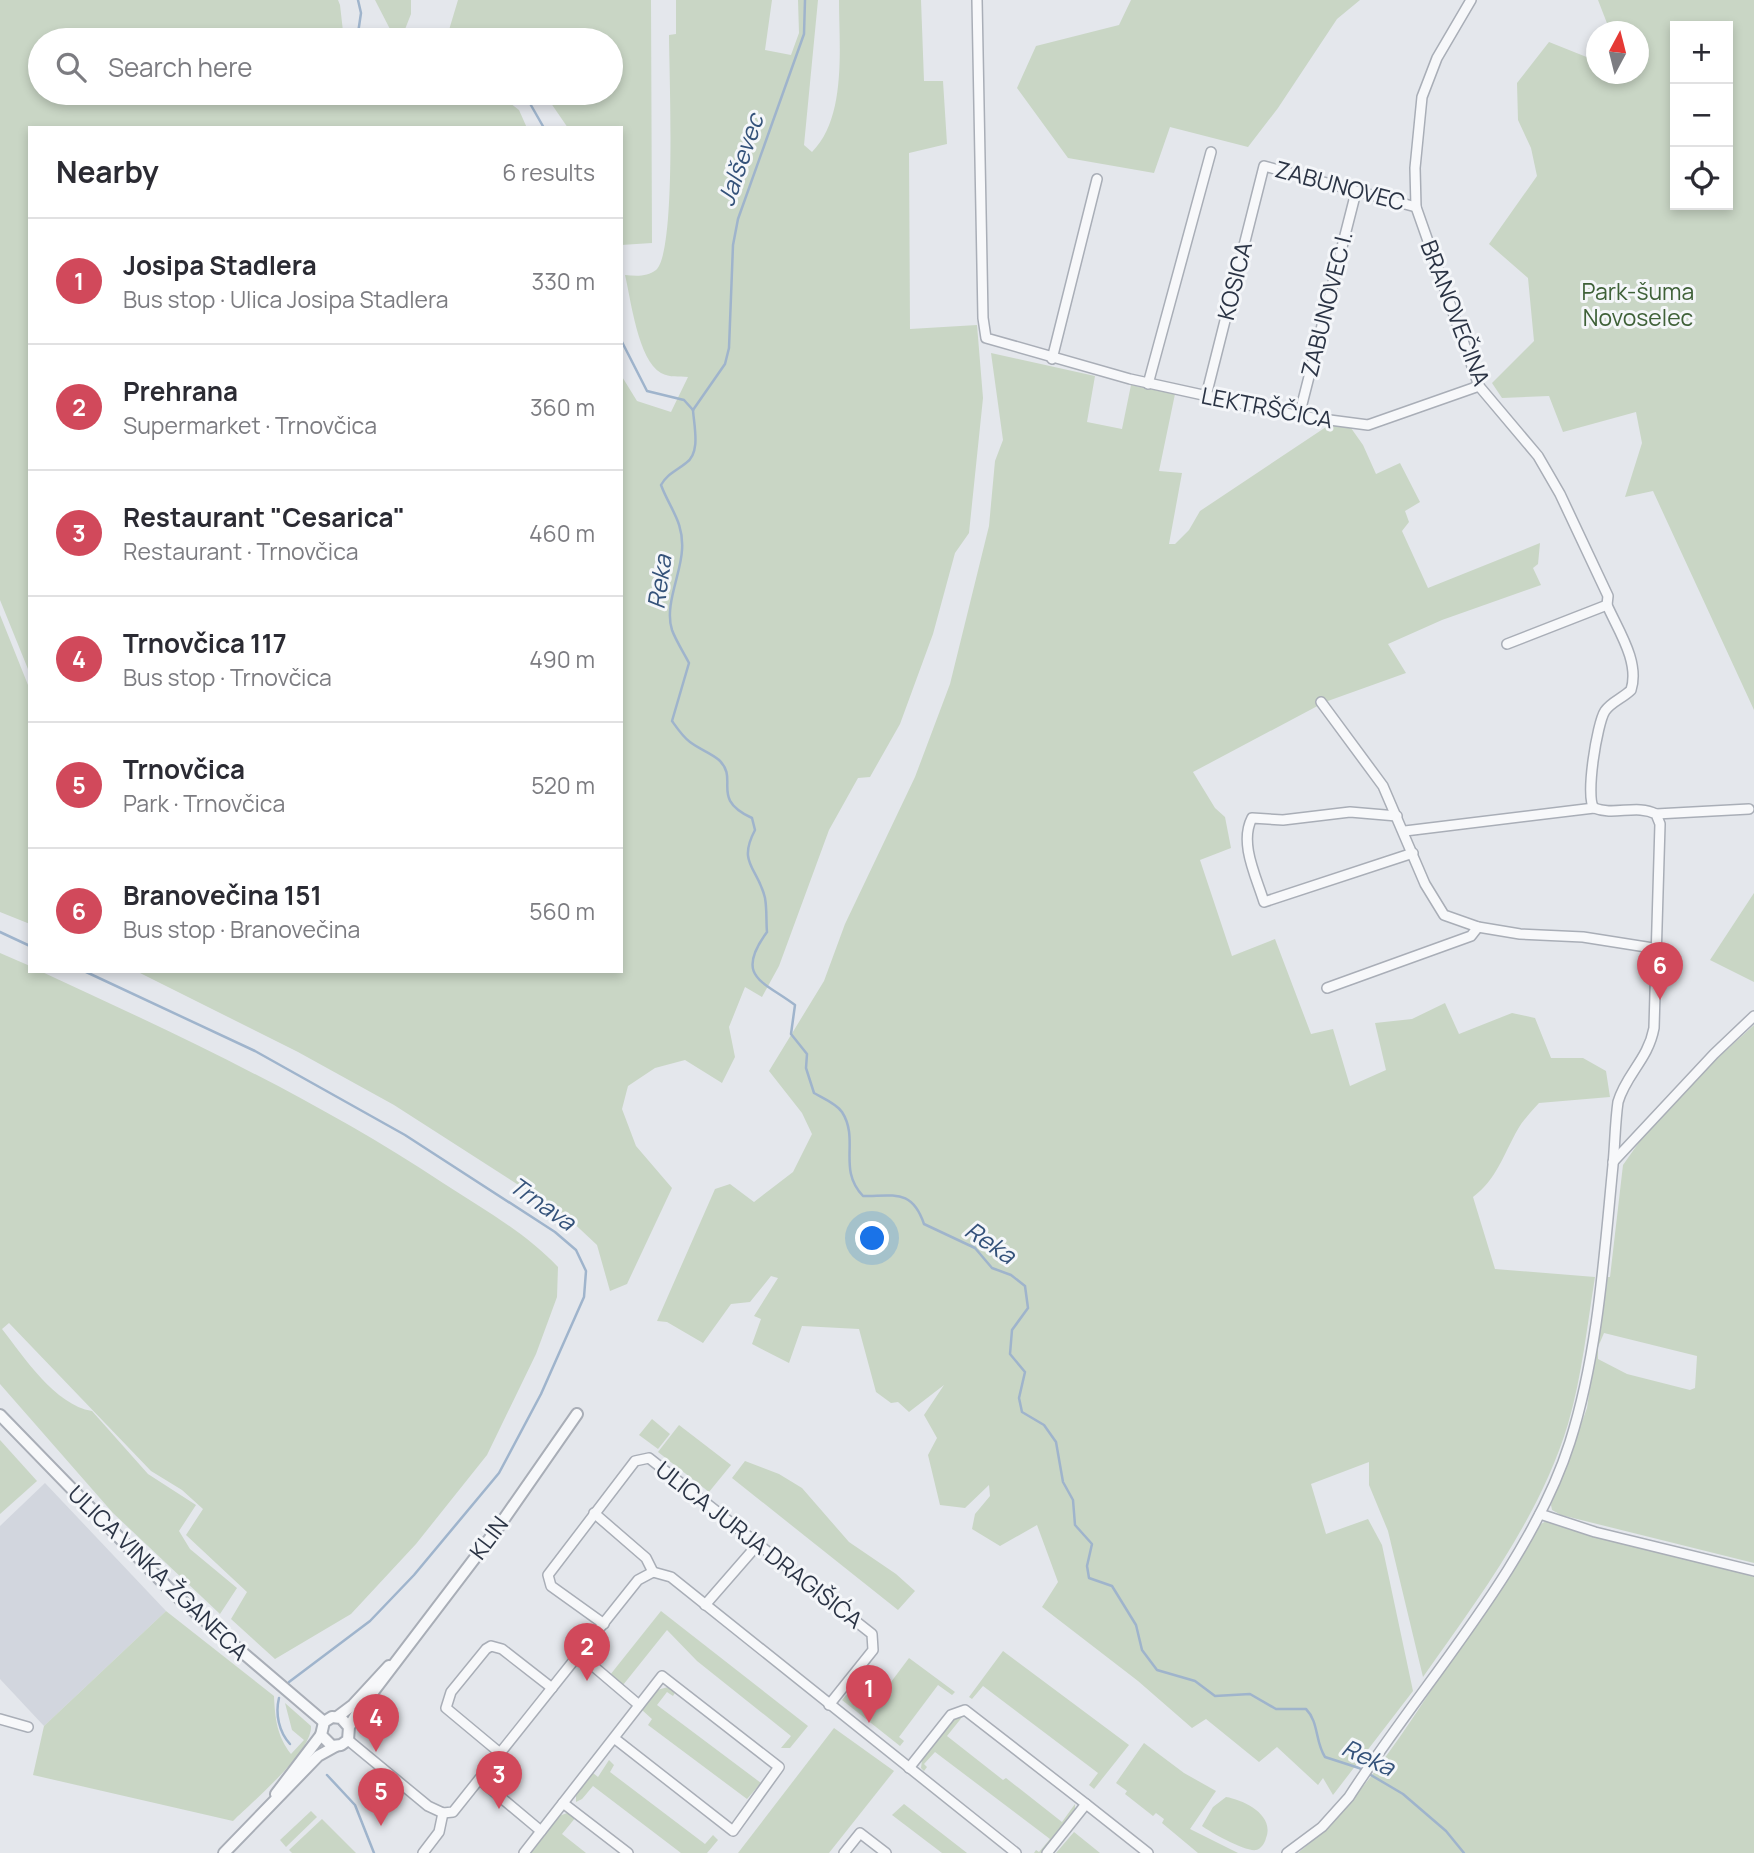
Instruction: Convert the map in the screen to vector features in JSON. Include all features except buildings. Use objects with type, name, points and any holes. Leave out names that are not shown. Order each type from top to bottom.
[{"type":"street","name":"LEKTRŠČICA","points":[[977,0],[983,318],[986,338],[1052,359],[1148,384],[1299,416],[1368,425],[1479,386]]},
{"type":"street","name":"BRANOVEČINA","points":[[1471,0],[1437,58],[1422,97],[1415,168],[1416,207],[1479,386],[1538,456],[1560,494],[1608,596],[1607,605],[1630,656],[1634,682],[1631,691],[1604,712],[1600,723],[1589,796],[1594,808]]},
{"type":"street","points":[[1148,384],[1211,152]]},
{"type":"street","name":"ZABUNOVEC","points":[[1264,166],[1416,207]]},
{"type":"street","name":"KOSICA","points":[[1206,397],[1264,166]]},
{"type":"street","points":[[1052,359],[1097,179]]},
{"type":"street","name":"ZABUNOVEC I.","points":[[1299,416],[1356,192]]},
{"type":"street","points":[[1507,644],[1607,605]]},
{"type":"street","points":[[1321,702],[1383,786],[1405,831],[1425,884],[1444,915],[1478,927],[1520,934],[1583,937],[1658,949]]},
{"type":"street","points":[[1405,831],[1594,808],[1607,811],[1649,811],[1656,814],[1749,809]]},
{"type":"street","points":[[1397,816],[1350,812],[1283,820],[1252,818],[1247,827],[1249,855],[1264,902],[1413,853]]},
{"type":"street","points":[[1287,1853],[1322,1827],[1360,1780],[1511,1564],[1540,1514],[1569,1445],[1585,1390],[1600,1283],[1618,1102],[1652,1041],[1658,949],[1660,824],[1656,814]]},
{"type":"street","points":[[1327,988],[1471,936],[1478,927]]},
{"type":"street","points":[[1613,1162],[1714,1054],[1754,1016]]},
{"type":"street","name":"KLIN","points":[[349,1727],[396,1660],[505,1518],[577,1414]]},
{"type":"street","name":"ULICA VINKA ŽGANECA","points":[[0,1415],[56,1476],[174,1594],[324,1722]]},
{"type":"street","name":"ULICA JURJA DRAGIŠIĆA","points":[[594,1513],[635,1461],[643,1457],[654,1460],[872,1634],[873,1650],[829,1705]]},
{"type":"street","points":[[604,1624],[548,1580],[550,1569],[594,1513],[646,1558],[653,1572]]},
{"type":"street","points":[[1540,1514],[1595,1532],[1754,1571]]},
{"type":"street","points":[[705,1605],[759,1543]]},
{"type":"street","points":[[348,1740],[428,1805],[443,1813],[456,1810],[638,1580],[653,1572],[671,1577],[1016,1853]]},
{"type":"street","points":[[499,1753],[446,1708],[451,1692],[486,1649],[491,1646],[502,1649],[552,1688]]},
{"type":"street","points":[[579,1654],[639,1705]]},
{"type":"street","name":"KLIN","points":[[337,1717],[353,1705],[377,1675],[396,1660]]},
{"type":"street","points":[[524,1853],[662,1676],[779,1767],[733,1830],[614,1738]]},
{"type":"street","points":[[909,1768],[951,1715],[965,1710],[1147,1853]]},
{"type":"street","points":[[262,1813],[321,1735],[324,1722],[337,1717],[349,1727],[348,1740]]},
{"type":"street","points":[[0,1719],[28,1727]]},
{"type":"street","points":[[321,1735],[325,1742],[336,1746]]},
{"type":"street","points":[[224,1853],[317,1756],[348,1740]]},
{"type":"street","points":[[480,1780],[541,1831]]},
{"type":"street","points":[[563,1803],[628,1853]]},
{"type":"street","points":[[1047,1853],[1086,1804]]},
{"type":"street","points":[[423,1853],[439,1832],[443,1813]]},
{"type":"street","points":[[844,1853],[860,1833],[887,1853]]},
{"type":"shaded area","points":[[45,1483],[166,1611],[44,1726],[0,1679],[0,1526]]},
{"type":"green space","points":[[0,0],[338,0],[340,5],[343,28],[28,28],[28,105],[513,105],[519,110],[526,126],[28,126],[28,669],[0,600]]},
{"type":"green space","points":[[375,0],[411,0],[411,14],[406,28],[389,28]]},
{"type":"green space","points":[[458,0],[651,0],[652,243],[623,245],[623,126],[567,126],[552,105],[623,105],[623,28],[450,28]]},
{"type":"green space","points":[[676,0],[772,0],[765,50],[791,55],[799,33],[798,0],[818,0],[804,145],[812,152],[831,120],[836,101],[840,60],[839,0],[921,0],[924,81],[943,81],[947,144],[909,153],[910,329],[977,325],[983,398],[969,533],[955,553],[933,634],[900,724],[870,777],[858,778],[829,830],[779,966],[762,997],[745,987],[729,1027],[735,1057],[722,1083],[685,1060],[655,1068],[628,1086],[622,1109],[636,1146],[672,1188],[627,1284],[610,1291],[597,1245],[565,1215],[394,1105],[298,1052],[140,973],[623,973],[623,378],[637,401],[671,412],[688,377],[661,373],[653,366],[641,343],[625,275],[641,276],[653,272],[663,256],[669,197],[669,35],[676,34]]},
{"type":"green space","points":[[1131,0],[1360,0],[1337,19],[1278,108],[1248,147],[1170,127],[1154,173],[1068,158],[1017,88],[1036,46],[1119,25]]},
{"type":"green space","name":"Park-šuma Novoselec","points":[[1598,0],[1754,0],[1754,710],[1653,491],[1625,497],[1642,443],[1636,412],[1563,432],[1549,396],[1502,398],[1492,383],[1534,341],[1528,278],[1489,244],[1537,176],[1531,148],[1518,120],[1517,83],[1549,42],[1586,57],[1586,84],[1649,84],[1649,21],[1606,21]]},
{"type":"green space","points":[[991,353],[1095,376],[1087,422],[1122,429],[1131,385],[1175,394],[1159,471],[1182,473],[1169,544],[1175,544],[1189,530],[1200,511],[1329,425],[1351,428],[1363,445],[1376,474],[1400,463],[1420,502],[1405,511],[1409,522],[1402,531],[1428,588],[1540,543],[1538,564],[1533,568],[1541,585],[1442,620],[1388,644],[1406,673],[1325,702],[1193,772],[1215,808],[1225,817],[1231,848],[1200,860],[1232,956],[1275,939],[1311,1034],[1333,1029],[1350,1086],[1386,1070],[1375,1023],[1412,1019],[1445,1003],[1459,1034],[1512,1013],[1535,1018],[1551,1058],[1583,1058],[1606,1071],[1610,1097],[1539,1103],[1520,1126],[1494,1174],[1473,1197],[1495,1269],[1595,1277],[1577,1388],[1556,1458],[1506,1556],[1423,1677],[1388,1531],[1369,1485],[1369,1462],[1311,1484],[1326,1534],[1368,1519],[1382,1545],[1413,1691],[1333,1795],[1323,1778],[1318,1785],[1277,1747],[1259,1762],[1206,1719],[1192,1728],[1138,1681],[1042,1607],[1058,1582],[1037,1525],[1000,1546],[972,1529],[975,1514],[990,1496],[989,1485],[965,1508],[940,1505],[928,1455],[937,1438],[924,1415],[944,1385],[909,1412],[898,1402],[891,1403],[876,1392],[859,1329],[802,1326],[789,1363],[752,1344],[761,1319],[754,1316],[778,1278],[771,1276],[750,1302],[731,1304],[703,1343],[667,1322],[657,1321],[715,1189],[730,1184],[754,1202],[793,1172],[812,1134],[802,1113],[769,1071],[824,981],[845,924],[915,777],[950,684],[989,526],[995,461],[1003,440]]},
{"type":"green space","points":[[0,615],[28,685],[28,923],[0,912]]},
{"type":"green space","points":[[1754,893],[1754,982],[1710,960]]},
{"type":"green space","points":[[0,953],[28,965],[28,973],[44,973],[195,1044],[346,1123],[503,1222],[532,1243],[558,1267],[557,1297],[536,1354],[487,1455],[416,1544],[351,1614],[275,1659],[231,1619],[247,1592],[186,1535],[203,1509],[182,1490],[151,1471],[9,1323],[2,1329],[30,1366],[53,1390],[78,1407],[92,1411],[148,1474],[196,1505],[179,1531],[190,1549],[237,1588],[220,1614],[113,1513],[0,1384]]},
{"type":"green space","points":[[1754,1025],[1754,1563],[1561,1515],[1552,1510],[1551,1505],[1587,1408],[1605,1277],[1610,1277],[1623,1165],[1642,1138],[1698,1076]],"holes":[[[1604,1333],[1697,1356],[1695,1388],[1690,1390],[1627,1374],[1598,1359],[1598,1347]]]},
{"type":"green space","points":[[652,1419],[670,1434],[658,1449],[639,1435]]},
{"type":"green space","points":[[679,1425],[731,1465],[709,1492],[658,1452]]},
{"type":"green space","points":[[0,1440],[37,1481],[0,1514]]},
{"type":"green space","points":[[745,1461],[779,1474],[802,1488],[849,1542],[896,1574],[915,1591],[898,1610],[732,1478]]},
{"type":"green space","points":[[1546,1521],[1707,1561],[1754,1577],[1754,1853],[1298,1853],[1337,1816],[1387,1755],[1541,1524]]},
{"type":"green space","points":[[166,1611],[274,1696],[278,1727],[291,1754],[304,1740],[292,1730],[285,1703],[311,1726],[309,1736],[292,1762],[233,1821],[33,1775],[44,1726]]},
{"type":"green space","points":[[661,1611],[808,1726],[790,1748],[781,1748],[791,1736],[697,1661],[667,1630],[623,1685],[610,1675]]},
{"type":"green space","points":[[1003,1651],[1129,1745],[1094,1789],[1089,1785],[1098,1773],[983,1686],[972,1699],[969,1697]]},
{"type":"green space","points":[[909,1658],[955,1692],[952,1695],[938,1685],[899,1737],[904,1741],[900,1746],[842,1700],[847,1694],[870,1710]]},
{"type":"green space","points":[[668,1687],[676,1691],[673,1696],[667,1692],[657,1705],[761,1783],[747,1799],[648,1725],[652,1719],[642,1710],[657,1690]]},
{"type":"green space","points":[[963,1716],[947,1736],[1062,1822],[1075,1804],[1075,1811],[1041,1853],[1034,1853],[1036,1850],[1039,1852],[1050,1839],[935,1752],[924,1764],[927,1767],[924,1771],[921,1768],[922,1760],[955,1718]]},
{"type":"green space","points":[[834,1728],[894,1771],[829,1853],[738,1853]]},
{"type":"green space","points":[[1144,1743],[1184,1773],[1216,1791],[1190,1829],[1238,1853],[1198,1853],[1162,1823],[1164,1819],[1156,1813],[1153,1816],[1125,1794],[1127,1791],[1116,1783]]},
{"type":"green space","points":[[609,1760],[614,1765],[610,1772],[705,1844],[713,1835],[718,1840],[707,1853],[681,1853],[593,1786],[576,1802],[576,1795],[593,1773],[598,1777]]},
{"type":"green space","points":[[1226,1797],[1249,1805],[1266,1822],[1268,1830],[1265,1842],[1260,1848],[1244,1848],[1202,1826],[1213,1807]]},
{"type":"green space","points":[[904,1804],[967,1853],[942,1853],[892,1815]]},
{"type":"green space","points":[[311,1811],[317,1817],[286,1847],[280,1840]]},
{"type":"green space","points":[[567,1813],[576,1817],[562,1834],[586,1853],[529,1853],[559,1816]]},
{"type":"green space","points":[[322,1819],[356,1853],[292,1853],[289,1850]]},
{"type":"green space","points":[[1074,1832],[1100,1853],[1056,1853]]},
{"type":"waterway","points":[[358,0],[361,13],[359,28]]},
{"type":"waterway","name":"Jalševec","points":[[693,410],[725,364],[729,348],[733,245],[738,219],[804,34],[805,0]]},
{"type":"waterway","points":[[531,105],[543,126]]},
{"type":"waterway","points":[[623,344],[647,391],[684,400],[693,410]]},
{"type":"waterway","name":"Reka","points":[[693,410],[696,439],[694,453],[691,459],[669,475],[661,485],[681,531],[681,559],[671,600],[670,621],[689,663],[672,721],[687,740],[712,755],[725,767],[728,796],[739,811],[752,818],[755,830],[750,841],[748,858],[765,898],[767,932],[757,947],[753,969],[763,983],[795,1005],[791,1034],[807,1054],[806,1068],[814,1093],[837,1106],[847,1123],[851,1175],[855,1186],[863,1196],[893,1196],[908,1200],[914,1205],[924,1224],[975,1248],[992,1268],[1011,1275],[1025,1286],[1028,1308],[1012,1330],[1010,1354],[1025,1372],[1019,1398],[1022,1412],[1044,1425],[1056,1442],[1063,1482],[1073,1500],[1075,1525],[1092,1544],[1087,1566],[1089,1578],[1112,1586],[1136,1625],[1142,1650],[1157,1670],[1195,1681],[1215,1696],[1250,1694],[1276,1709],[1306,1709],[1313,1720],[1325,1757],[1359,1768],[1403,1794],[1446,1831],[1464,1853]]},
{"type":"waterway","name":"Trnava","points":[[0,932],[28,945]]},
{"type":"waterway","name":"Trnava","points":[[88,973],[255,1051],[405,1135],[555,1232],[576,1250],[586,1271],[584,1297],[541,1394],[499,1473],[414,1575],[370,1621],[289,1682]]},
{"type":"waterway","name":"Trnava","points":[[279,1698],[279,1722],[290,1744]]},
{"type":"waterway","name":"Trnava","points":[[327,1775],[355,1805],[374,1853]]},
{"type":"place","name":"Branovečina 151","points":[[1660,1000]]},
{"type":"place","name":"Prehrana","points":[[587,1681]]},
{"type":"place","name":"Josipa Stadlera","points":[[869,1723]]},
{"type":"place","name":"Trnovčica 117","points":[[376,1752]]},
{"type":"place","name":"Restaurant \"Cesarica\"","points":[[499,1809]]},
{"type":"place","name":"Trnovčica","points":[[381,1826]]}]
